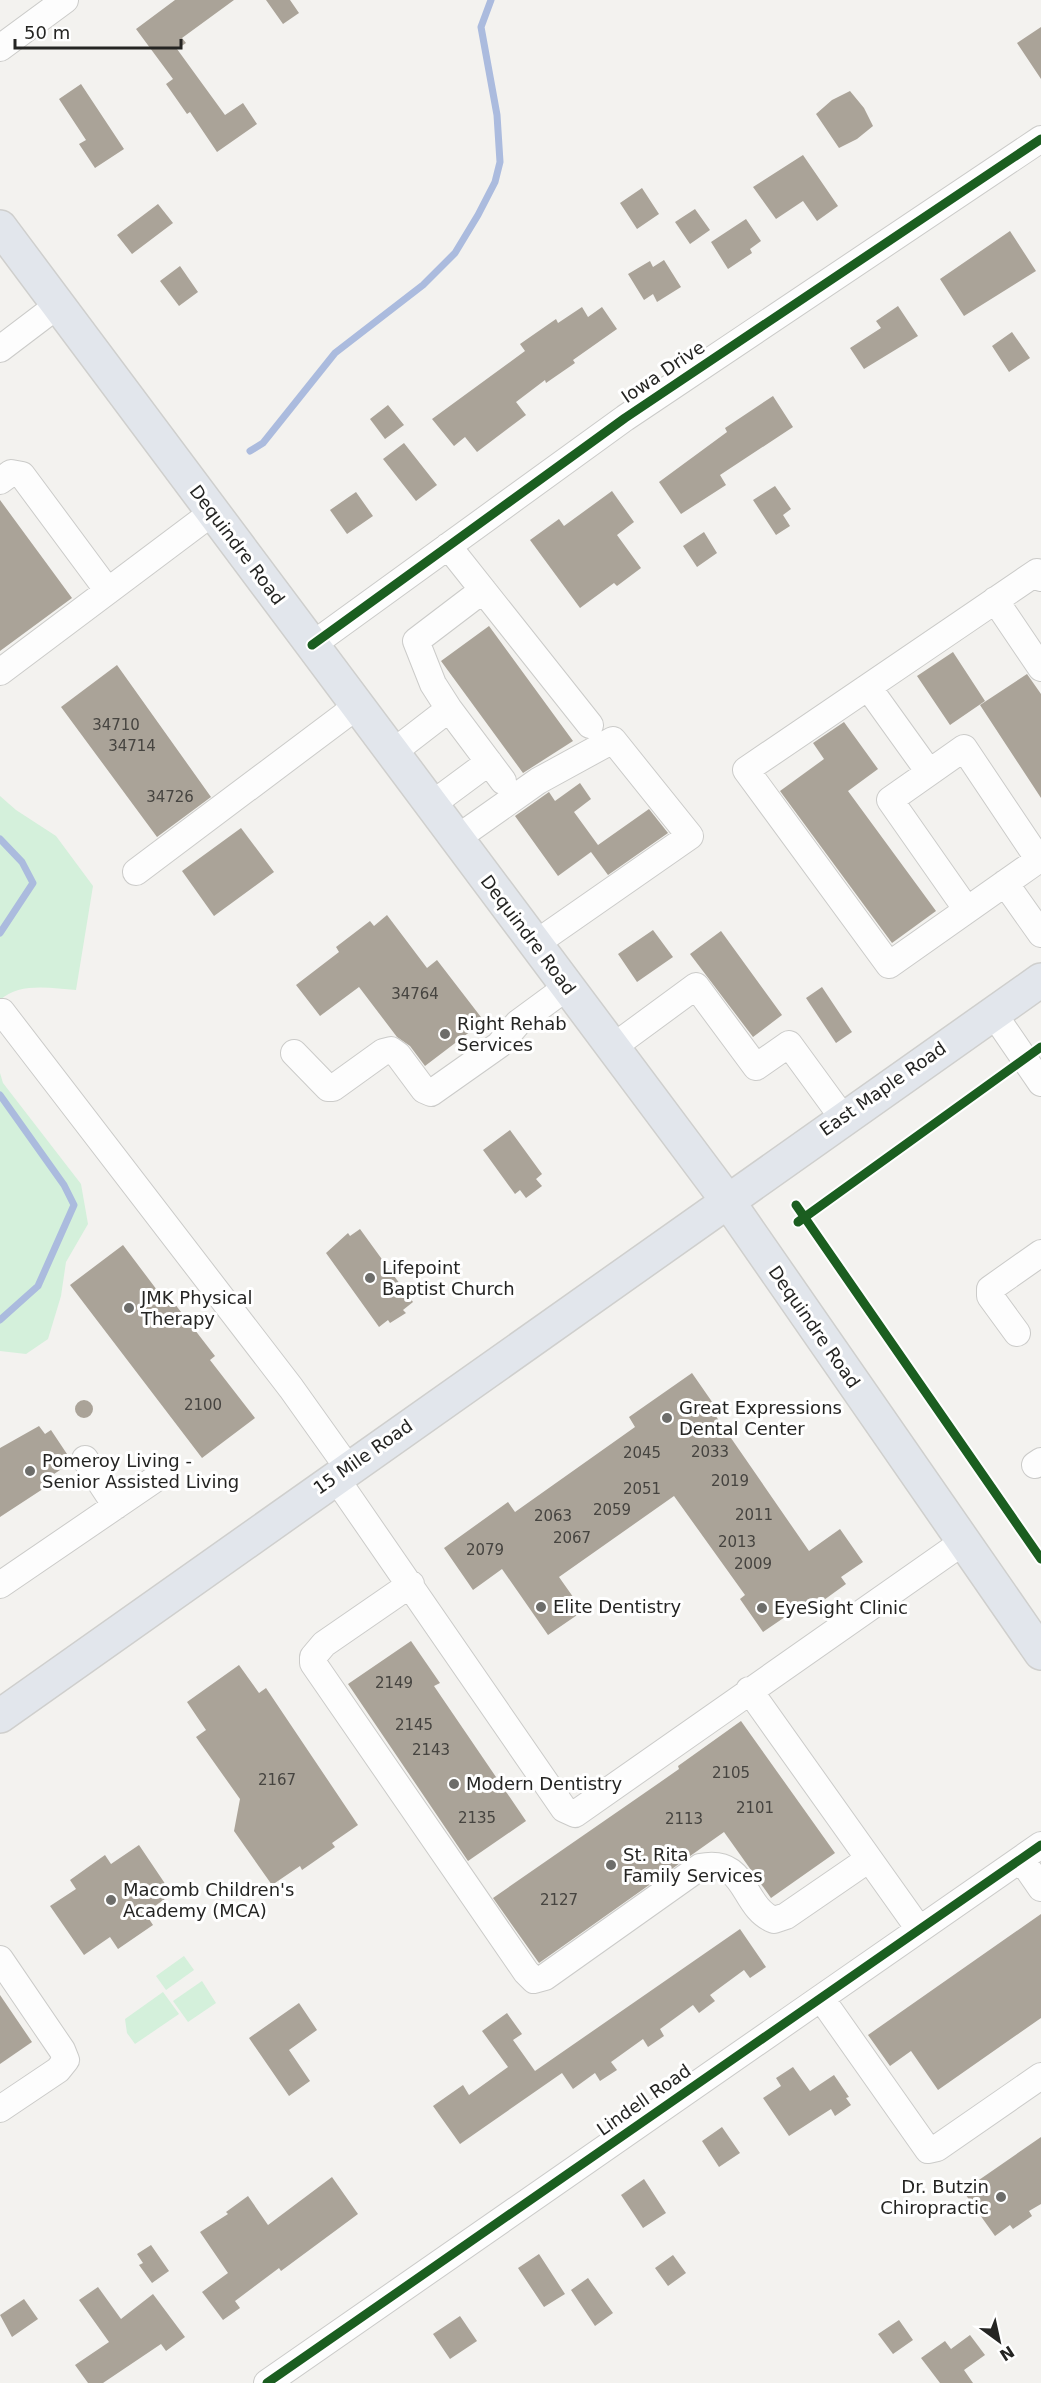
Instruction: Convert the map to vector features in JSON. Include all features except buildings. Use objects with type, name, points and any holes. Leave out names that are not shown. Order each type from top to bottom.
[{"type":"main road","name":"Dequindre Road","points":[[0,227],[727,1200],[1041,1653]]},
{"type":"main road","name":"East Maple Road","points":[[727,1200],[1041,980]]},
{"type":"main road","name":"15 Mile Road","points":[[0,1716],[727,1200]]},
{"type":"street","points":[[0,48],[65,0]]},
{"type":"street","name":"Iowa Drive","points":[[312,645],[625,418],[1041,139]]},
{"type":"street","points":[[0,349],[58,305]]},
{"type":"street","points":[[0,481],[11,473],[22,475],[108,591]]},
{"type":"street","points":[[0,672],[213,512]]},
{"type":"street","points":[[448,546],[590,725]]},
{"type":"street","points":[[967,910],[890,800],[964,748],[1040,859],[889,965],[746,770],[1037,572],[1041,579]]},
{"type":"street","points":[[431,804],[496,772],[433,684],[416,641],[483,590]]},
{"type":"street","points":[[995,600],[1041,668]]},
{"type":"street","points":[[868,687],[929,772]]},
{"type":"street","points":[[136,872],[357,706]]},
{"type":"street","points":[[392,753],[449,709]]},
{"type":"street","points":[[456,838],[538,781],[613,740],[690,836],[535,944]]},
{"type":"street","points":[[1005,883],[1041,933]]},
{"type":"street","points":[[613,1047],[696,986],[756,1067],[789,1044],[843,1118]]},
{"type":"street","points":[[294,1053],[328,1088],[333,1088],[383,1053],[391,1050],[398,1055],[424,1090],[431,1093],[499,1045],[518,1023],[567,987]]},
{"type":"street","points":[[2,1012],[291,1388],[411,1584],[558,1801],[570,1812],[575,1814],[586,1809],[750,1690],[963,1542]]},
{"type":"street","points":[[993,1012],[1041,1083]]},
{"type":"street","points":[[1017,1333],[990,1296],[990,1289],[1041,1253]]},
{"type":"street","points":[[85,1459],[116,1506]]},
{"type":"street","points":[[0,1585],[161,1475]]},
{"type":"street","points":[[411,1584],[324,1644],[313,1657],[313,1663],[496,1929],[534,1980],[545,1977],[700,1868],[719,1865],[727,1868],[740,1880],[764,1914],[774,1920],[786,1916],[869,1858]]},
{"type":"street","points":[[750,1690],[919,1929]]},
{"type":"street","points":[[1031,1852],[1041,1888]]},
{"type":"street","name":"Lindell Road","points":[[267,2383],[1031,1852]]},
{"type":"street","points":[[0,1959],[63,2050],[66,2060],[58,2070],[0,2109]]},
{"type":"street","points":[[821,1998],[928,2150],[937,2148],[1041,2076]]},
{"type":"green space","points":[[0,796],[16,810],[56,836],[93,886],[76,990],[26,988],[8,994],[0,1000]]},
{"type":"green space","points":[[0,1073],[3,1083],[81,1184],[88,1224],[66,1262],[61,1296],[48,1339],[26,1354],[0,1351]]},
{"type":"green space","points":[[184,1956],[194,1970],[166,1990],[156,1976]]},
{"type":"green space","points":[[202,1981],[216,2003],[188,2022],[173,2001]]},
{"type":"green space","points":[[163,1992],[179,2014],[135,2044],[127,2033],[125,2019]]},
{"type":"waterway","points":[[250,451],[263,443],[335,353],[423,285],[455,253],[478,215],[495,182],[500,162],[497,115],[481,27],[491,0]]},
{"type":"waterway","points":[[0,839],[22,862],[33,883],[0,933]]},
{"type":"waterway","points":[[0,1095],[64,1185],[74,1205],[38,1286],[0,1320]]},
{"type":"cycle path","points":[[312,645],[625,418],[1041,139]]},
{"type":"cycle path","points":[[798,1222],[1041,1047]]},
{"type":"cycle path","points":[[796,1205],[1041,1559]]},
{"type":"cycle path","points":[[267,2383],[1041,1845]]},
{"type":"place","name":"Right Rehab Services","points":[[445,1034]]},
{"type":"place","name":"Lifepoint Baptist Church","points":[[370,1278]]},
{"type":"place","name":"JMK Physical Therapy","points":[[129,1308]]},
{"type":"place","name":"Great Expressions Dental Center","points":[[667,1418]]},
{"type":"place","name":"Pomeroy Living - Senior Assisted Living","points":[[30,1471]]},
{"type":"place","name":"Elite Dentistry","points":[[541,1607]]},
{"type":"place","name":"EyeSight Clinic","points":[[762,1608]]},
{"type":"place","name":"Modern Dentistry","points":[[454,1784]]},
{"type":"place","name":"St. Rita Family Services","points":[[611,1865]]},
{"type":"place","name":"Macomb Children's Academy (MCA)","points":[[111,1900]]},
{"type":"place","name":"Dr. Butzin Chiropractic","points":[[1001,2197]]}]
